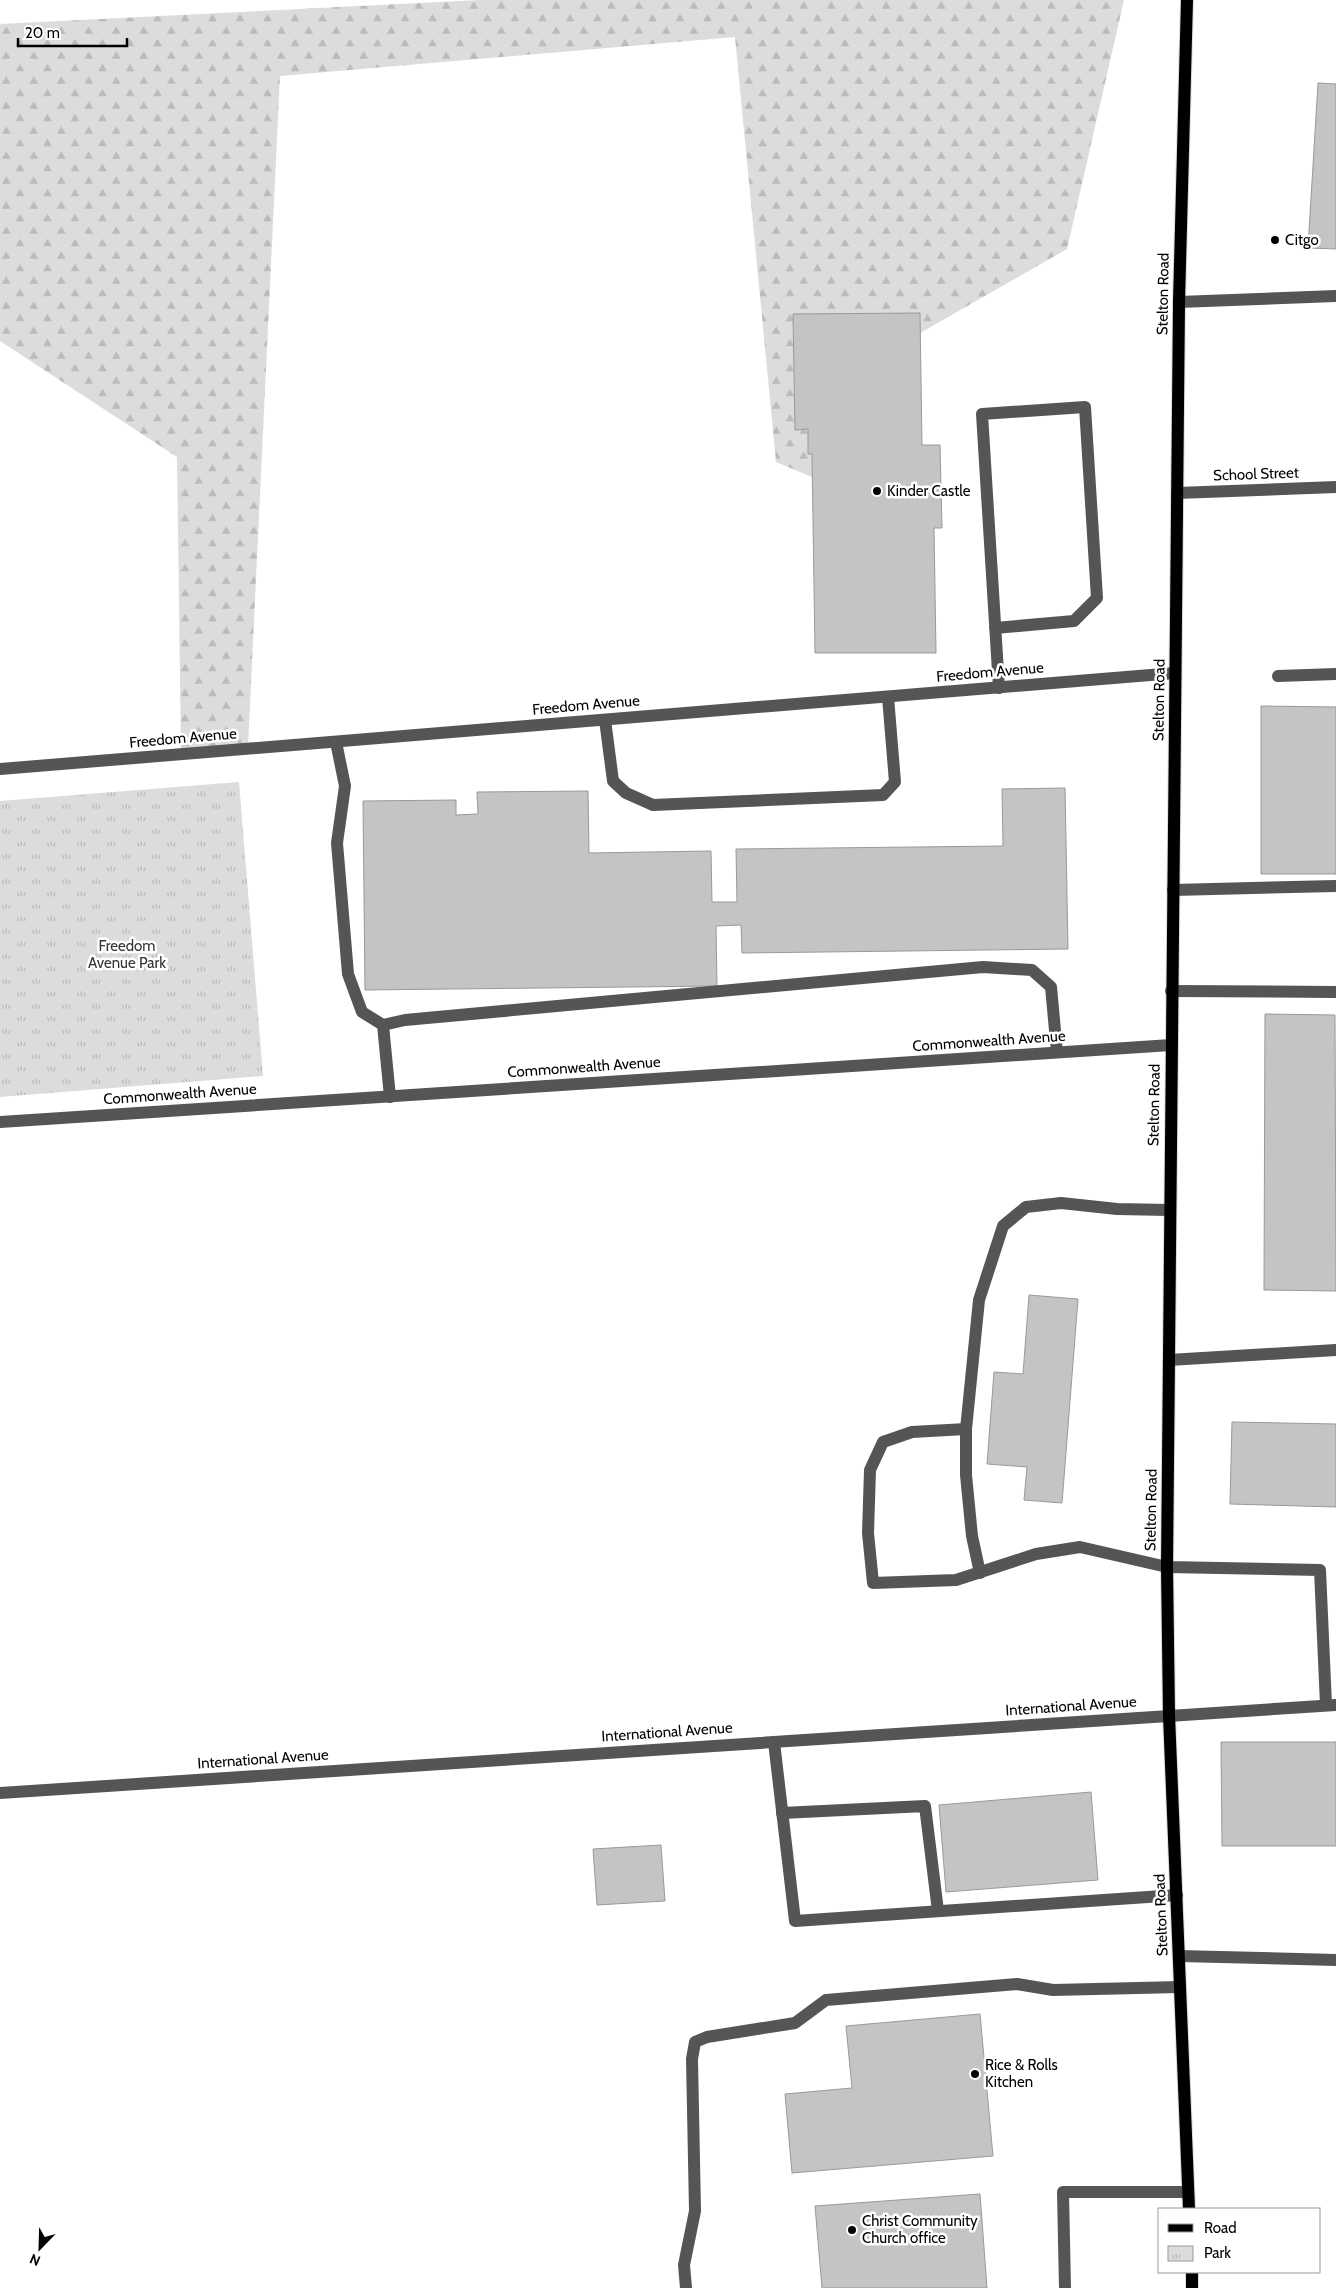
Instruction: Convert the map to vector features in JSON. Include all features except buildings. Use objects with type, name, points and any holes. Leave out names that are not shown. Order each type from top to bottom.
[{"type":"main road","name":"Stelton Road","points":[[1187,0],[1179,302],[1167,1567],[1170,1715],[1189,2208]]},
{"type":"main road","points":[[1192,2273],[1192,2288]]},
{"type":"street","points":[[1179,302],[1336,296]]},
{"type":"street","points":[[995,628],[1074,622],[1097,598],[1085,408],[982,414],[995,628],[999,688]]},
{"type":"street","name":"School Street","points":[[1177,493],[1336,487]]},
{"type":"street","name":"Freedom Avenue","points":[[0,769],[1175,673]]},
{"type":"street","points":[[1278,676],[1336,674]]},
{"type":"street","points":[[605,720],[613,781],[626,793],[653,804],[883,795],[896,782],[888,697]]},
{"type":"street","points":[[336,742],[345,786],[338,843],[348,974],[362,1012],[383,1025],[405,1020],[983,967],[1032,970],[1051,987],[1057,1052]]},
{"type":"street","points":[[1173,890],[1336,886]]},
{"type":"street","points":[[1172,991],[1336,992]]},
{"type":"street","points":[[383,1025],[390,1096]]},
{"type":"street","name":"Commonwealth Avenue","points":[[0,1122],[1171,1045]]},
{"type":"street","points":[[980,1573],[972,1536],[966,1476],[966,1429],[979,1300],[1003,1226],[1026,1207],[1061,1203],[1117,1209],[1169,1210]]},
{"type":"street","points":[[1169,1360],[1336,1350]]},
{"type":"street","points":[[966,1429],[912,1432],[883,1442],[870,1470],[868,1533],[873,1583],[956,1580],[1036,1554],[1080,1547],[1167,1567],[1320,1570],[1331,1705]]},
{"type":"street","name":"International Avenue","points":[[0,1793],[1331,1705]]},
{"type":"street","points":[[774,1742],[796,1921],[1177,1895]]},
{"type":"street","points":[[782,1813],[925,1806],[938,1911]]},
{"type":"street","points":[[1179,1956],[1336,1960]]},
{"type":"street","points":[[686,2288],[684,2265],[695,2211],[692,2059],[695,2042],[707,2037],[795,2023],[826,2000],[1017,1984],[1053,1990],[1180,1987]]},
{"type":"street","points":[[1065,2288],[1062,2192],[1188,2192]]},
{"type":"green space","points":[[479,0],[1124,0],[1067,249],[880,356],[826,483],[776,462],[735,37],[280,76],[248,746],[181,751],[177,457],[0,341],[0,24]]},
{"type":"green space","name":"Freedom Avenue Park","points":[[239,782],[263,1076],[0,1097],[0,801]]},
{"type":"place","name":"Citgo","points":[[1275,240]]},
{"type":"place","name":"Kinder Castle","points":[[877,491]]},
{"type":"place","name":"Rice & Rolls Kitchen","points":[[975,2074]]},
{"type":"place","name":"Christ Community Church office","points":[[852,2230]]}]
